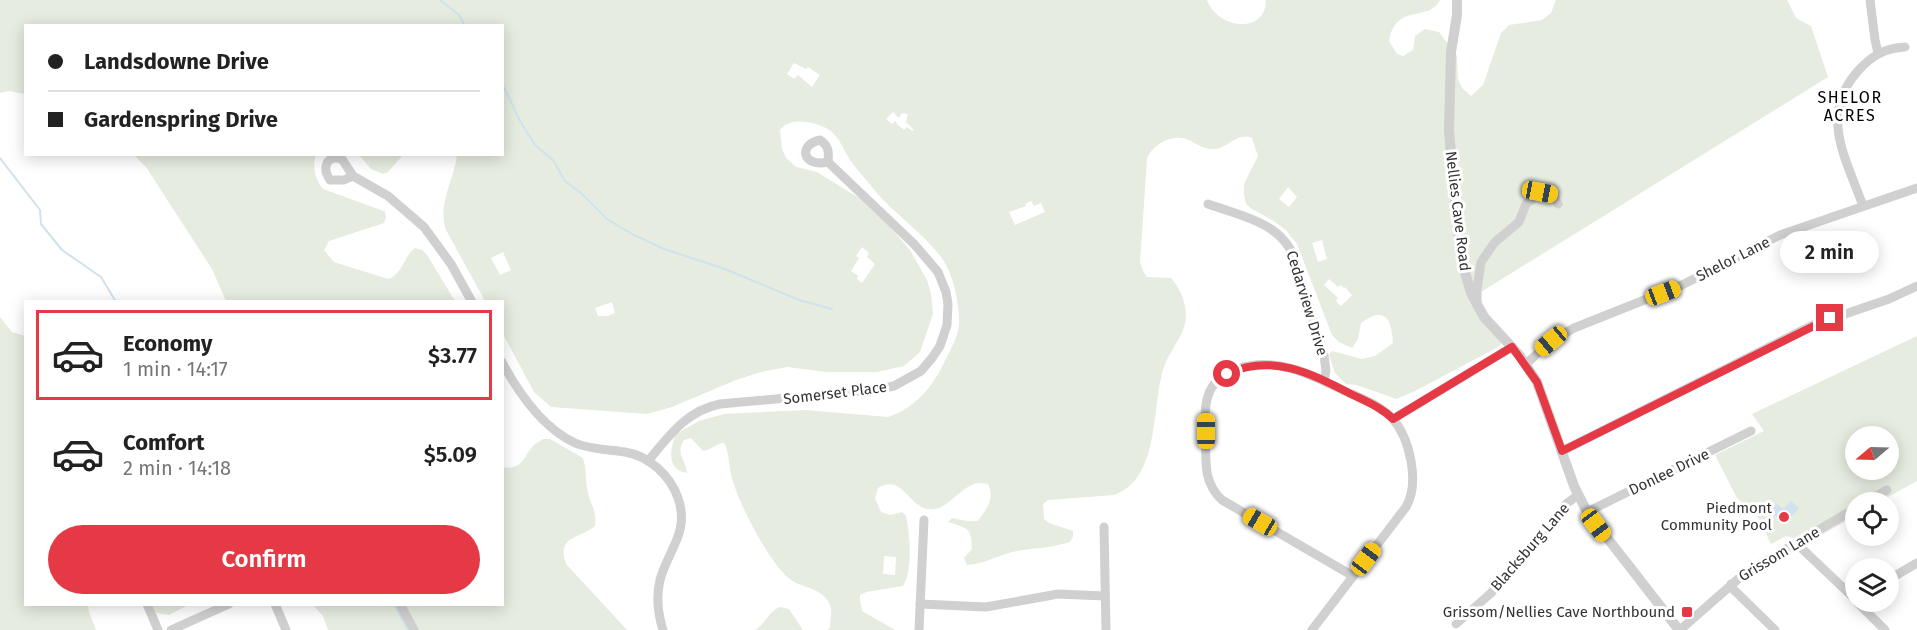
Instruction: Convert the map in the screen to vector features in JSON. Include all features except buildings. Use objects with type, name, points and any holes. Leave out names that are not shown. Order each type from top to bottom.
[{"type":"street","name":"Nellies Cave Road","points":[[1456,0],[1457,15],[1451,52],[1449,131],[1462,262],[1471,293],[1489,323],[1526,364],[1543,394],[1578,495],[1587,512],[1680,630]]},
{"type":"street","points":[[1870,0],[1878,53]]},
{"type":"street","points":[[1863,206],[1840,143],[1837,116],[1841,99],[1847,84],[1861,67],[1878,53],[1889,48],[1905,47]]},
{"type":"street","name":"Somerset Place","points":[[648,461],[678,425],[706,408],[720,404],[882,389],[911,378],[921,371],[935,354],[944,335],[948,318],[946,292],[938,272],[914,243],[828,162]]},
{"type":"street","points":[[353,176],[388,196],[423,227],[451,264],[471,300]]},
{"type":"street","name":"Shelor Lane","points":[[1526,364],[1551,341],[1574,328],[1682,285],[1768,240],[1917,188]]},
{"type":"street","points":[[1478,308],[1477,288],[1482,262],[1495,242],[1519,222],[1526,204],[1540,192],[1554,195],[1558,204]]},
{"type":"street","name":"Cedarview Drive","points":[[1208,204],[1265,225],[1278,233],[1287,243],[1298,267],[1324,355],[1324,381]]},
{"type":"street","points":[[1562,451],[1813,325],[1889,299],[1917,286]]},
{"type":"street","points":[[1393,419],[1512,347]]},
{"type":"street","points":[[1312,630],[1406,507],[1412,496],[1413,472],[1402,434],[1393,419],[1378,407],[1294,368],[1265,364],[1245,366],[1220,378],[1211,389],[1206,406],[1206,471],[1212,489],[1222,500],[1353,576]]},
{"type":"street","points":[[504,365],[524,396],[563,435],[589,448],[626,452],[648,461],[663,473],[672,485],[678,497],[681,512],[678,539],[662,574],[659,588],[658,606],[663,630]]},
{"type":"street","name":"Donlee Drive","points":[[1587,512],[1751,431]]},
{"type":"street","points":[[1883,492],[1887,490]]},
{"type":"street","name":"Blacksburg Lane","points":[[1456,624],[1491,593],[1548,529],[1566,504],[1578,495]]},
{"type":"street","name":"Grissom Lane","points":[[1680,630],[1731,584],[1755,567],[1845,514]]},
{"type":"street","points":[[919,630],[924,520]]},
{"type":"street","points":[[1104,527],[1106,630]]},
{"type":"street","points":[[1796,543],[1845,590]]},
{"type":"street","points":[[1899,574],[1917,563]]},
{"type":"street","points":[[1731,584],[1775,630]]},
{"type":"street","points":[[920,604],[986,607],[1058,594],[1105,596]]},
{"type":"street","points":[[148,606],[158,630]]},
{"type":"street","points":[[171,630],[225,606]]},
{"type":"street","points":[[276,606],[286,630]]},
{"type":"street","points":[[401,606],[414,630]]},
{"type":"street","points":[[1867,612],[1885,630]]},
{"type":"shaded area","points":[[0,0],[1207,0],[1212,10],[1220,17],[1240,24],[1258,19],[1264,11],[1266,0],[1440,0],[1428,11],[1398,21],[1389,41],[1397,54],[1403,56],[1413,50],[1415,36],[1425,29],[1439,32],[1457,56],[1458,79],[1462,88],[1471,96],[1483,85],[1501,33],[1509,25],[1542,20],[1551,13],[1556,0],[1787,0],[1796,18],[1811,26],[1828,77],[1481,292],[1484,309],[1503,333],[1500,346],[1396,399],[1357,385],[1346,384],[1335,373],[1329,355],[1332,351],[1362,359],[1375,356],[1393,343],[1391,327],[1381,315],[1369,318],[1361,323],[1358,339],[1352,348],[1339,342],[1332,335],[1297,244],[1286,230],[1246,204],[1244,184],[1258,156],[1252,138],[1238,138],[1215,149],[1204,148],[1183,138],[1164,141],[1147,159],[1140,262],[1147,277],[1171,278],[1182,296],[1186,316],[1183,330],[1164,367],[1152,439],[1140,473],[1129,486],[1114,495],[1048,500],[1043,504],[1044,519],[1073,531],[1070,542],[1016,551],[981,563],[967,565],[964,558],[972,549],[971,536],[964,527],[948,522],[952,518],[978,521],[990,499],[988,484],[980,483],[966,488],[948,503],[934,509],[918,505],[901,488],[894,485],[887,484],[878,488],[875,498],[881,512],[890,515],[902,512],[906,516],[909,532],[908,571],[903,586],[866,592],[860,595],[860,600],[862,611],[895,630],[827,630],[830,628],[831,611],[826,598],[787,577],[756,534],[734,484],[724,443],[703,451],[691,438],[684,440],[681,453],[687,473],[676,468],[671,458],[676,434],[699,421],[724,414],[805,410],[888,417],[905,409],[927,390],[953,344],[958,331],[959,313],[953,283],[946,264],[926,240],[876,192],[853,164],[831,131],[808,122],[789,123],[780,130],[782,149],[786,158],[796,167],[817,172],[859,198],[890,227],[910,250],[927,280],[933,314],[920,352],[904,366],[877,372],[827,372],[787,367],[761,372],[672,407],[647,414],[551,407],[534,392],[504,336],[504,300],[484,300],[446,230],[445,202],[457,156],[504,156],[504,24],[24,24],[24,94],[9,91],[0,93]],"holes":[[[794,63],[806,69],[808,67],[820,75],[812,87],[798,75],[794,79],[787,74]],[[893,112],[899,118],[902,113],[908,114],[906,122],[914,130],[907,127],[904,130],[896,121],[892,124],[886,119]],[[1288,187],[1297,197],[1289,207],[1279,199]],[[1031,201],[1034,206],[1041,203],[1045,212],[1015,225],[1009,212],[1026,206],[1025,204]],[[1322,240],[1327,259],[1318,262],[1312,243]],[[862,247],[869,253],[867,257],[875,264],[862,283],[851,271],[859,258],[856,256]],[[503,252],[511,270],[500,275],[491,258]],[[1329,279],[1338,287],[1340,285],[1345,287],[1352,295],[1341,306],[1336,301],[1338,298],[1324,285]],[[612,302],[615,313],[598,316],[595,308]],[[884,556],[896,557],[895,575],[883,574]]]},
{"type":"shaded area","points":[[135,156],[316,156],[315,173],[323,189],[381,210],[385,212],[386,217],[384,223],[329,241],[324,250],[334,262],[388,279],[397,273],[415,248],[422,250],[454,300],[226,300],[212,269],[146,167]]},
{"type":"shaded area","points":[[360,156],[402,156],[388,172],[383,174],[371,169]]},
{"type":"shaded area","points":[[0,317],[12,332],[24,336],[24,606],[88,606],[96,630],[0,630]]},
{"type":"shaded area","points":[[1917,336],[1917,481],[1897,492],[1845,492],[1845,522],[1809,542],[1786,536],[1771,544],[1757,515],[1737,498],[1715,455],[1764,431],[1752,414]]},
{"type":"shaded area","points":[[543,439],[550,439],[583,458],[595,526],[567,543],[564,548],[566,564],[627,630],[328,630],[323,616],[314,606],[504,606],[504,467],[515,467],[534,445]]},
{"type":"shaded area","points":[[152,606],[186,606],[169,615],[156,613]]},
{"type":"shaded area","points":[[780,607],[789,609],[803,630],[755,630],[773,611]]},
{"type":"water","name":"Piedmont Community Pool","points":[[1791,501],[1799,508],[1785,524],[1770,511],[1777,504],[1783,509]]},
{"type":"waterway","points":[[440,0],[459,15],[464,24]]},
{"type":"waterway","points":[[504,87],[520,121],[535,145],[553,160],[565,181],[581,193],[607,219],[664,249],[725,269],[799,300],[832,309]]},
{"type":"waterway","points":[[0,158],[40,210],[41,224],[62,250],[101,277],[115,300]]},
{"type":"waterway","points":[[395,606],[408,630]]},
{"type":"place","name":"Piedmont Community Pool","points":[[1784,517]]},
{"type":"place","name":"Grissom/Nellies Cave Northbound","points":[[1687,612]]},
{"type":"district","name":"SHELOR ACRES","points":[[1850,106]]},
{"type":"route","points":[[1227,374],[1245,366],[1265,364],[1294,368],[1378,407],[1393,419],[1512,347],[1537,382],[1562,451],[1830,318]]}]
